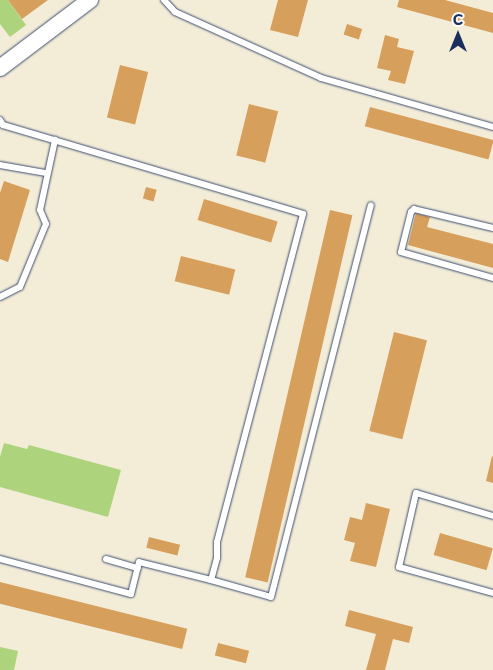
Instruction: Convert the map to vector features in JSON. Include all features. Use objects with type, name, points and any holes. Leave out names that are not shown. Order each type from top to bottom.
[{"type":"street","points":[[0,68],[90,0]]},
{"type":"lane","points":[[164,0],[175,12],[321,78],[493,126]]},
{"type":"lane","points":[[0,120],[3,125],[303,214],[217,542],[217,558],[211,580]]},
{"type":"lane","points":[[0,297],[20,286],[46,224],[40,210],[46,173],[55,140]]},
{"type":"lane","points":[[0,165],[46,173]]},
{"type":"lane","points":[[0,559],[131,594],[139,562],[271,597],[371,206]]},
{"type":"lane","points":[[493,228],[414,209],[411,212],[401,252],[493,278]]},
{"type":"lane","points":[[493,516],[416,493],[399,567],[493,593]]},
{"type":"lane","points":[[106,559],[138,568]]},
{"type":"green space","points":[[0,0],[8,0],[26,25],[10,37],[0,24]]},
{"type":"green space","points":[[4,443],[27,449],[29,445],[121,470],[108,517],[0,487],[0,457]]},
{"type":"green space","points":[[0,647],[18,651],[14,670],[0,670]]},
{"type":"building","points":[[8,0],[48,0],[22,19]]},
{"type":"building","points":[[278,0],[308,0],[298,37],[270,30]]},
{"type":"building","points":[[399,0],[445,0],[493,13],[493,33],[397,7]]},
{"type":"building","points":[[347,24],[362,29],[359,39],[344,34]]},
{"type":"building","points":[[385,35],[399,39],[397,47],[414,51],[405,84],[388,80],[391,71],[377,68]]},
{"type":"building","points":[[120,65],[148,72],[135,124],[107,117]]},
{"type":"building","points":[[249,104],[278,111],[265,163],[236,155]]},
{"type":"building","points":[[370,107],[493,140],[488,159],[365,126]]},
{"type":"building","points":[[4,181],[30,190],[8,262],[0,259],[0,193]]},
{"type":"building","points":[[146,187],[157,190],[154,201],[143,199]]},
{"type":"building","points":[[204,199],[278,222],[271,243],[198,220]]},
{"type":"building","points":[[330,210],[352,215],[268,583],[245,577]]},
{"type":"building","points":[[416,213],[430,217],[427,227],[493,244],[493,268],[408,245]]},
{"type":"building","points":[[181,256],[235,270],[229,295],[175,281]]},
{"type":"building","points":[[394,332],[427,340],[402,439],[369,431]]},
{"type":"building","points":[[493,457],[493,483],[486,481]]},
{"type":"building","points":[[366,503],[390,509],[376,567],[350,561],[355,543],[344,540],[350,517],[362,520]]},
{"type":"building","points":[[440,533],[493,548],[487,570],[434,555]]},
{"type":"building","points":[[149,537],[180,545],[177,555],[146,548]]},
{"type":"building","points":[[0,582],[187,629],[182,649],[0,604]]},
{"type":"building","points":[[349,610],[413,627],[409,643],[393,639],[385,670],[366,670],[376,634],[345,626]]},
{"type":"building","points":[[218,643],[249,651],[246,663],[215,656]]}]
